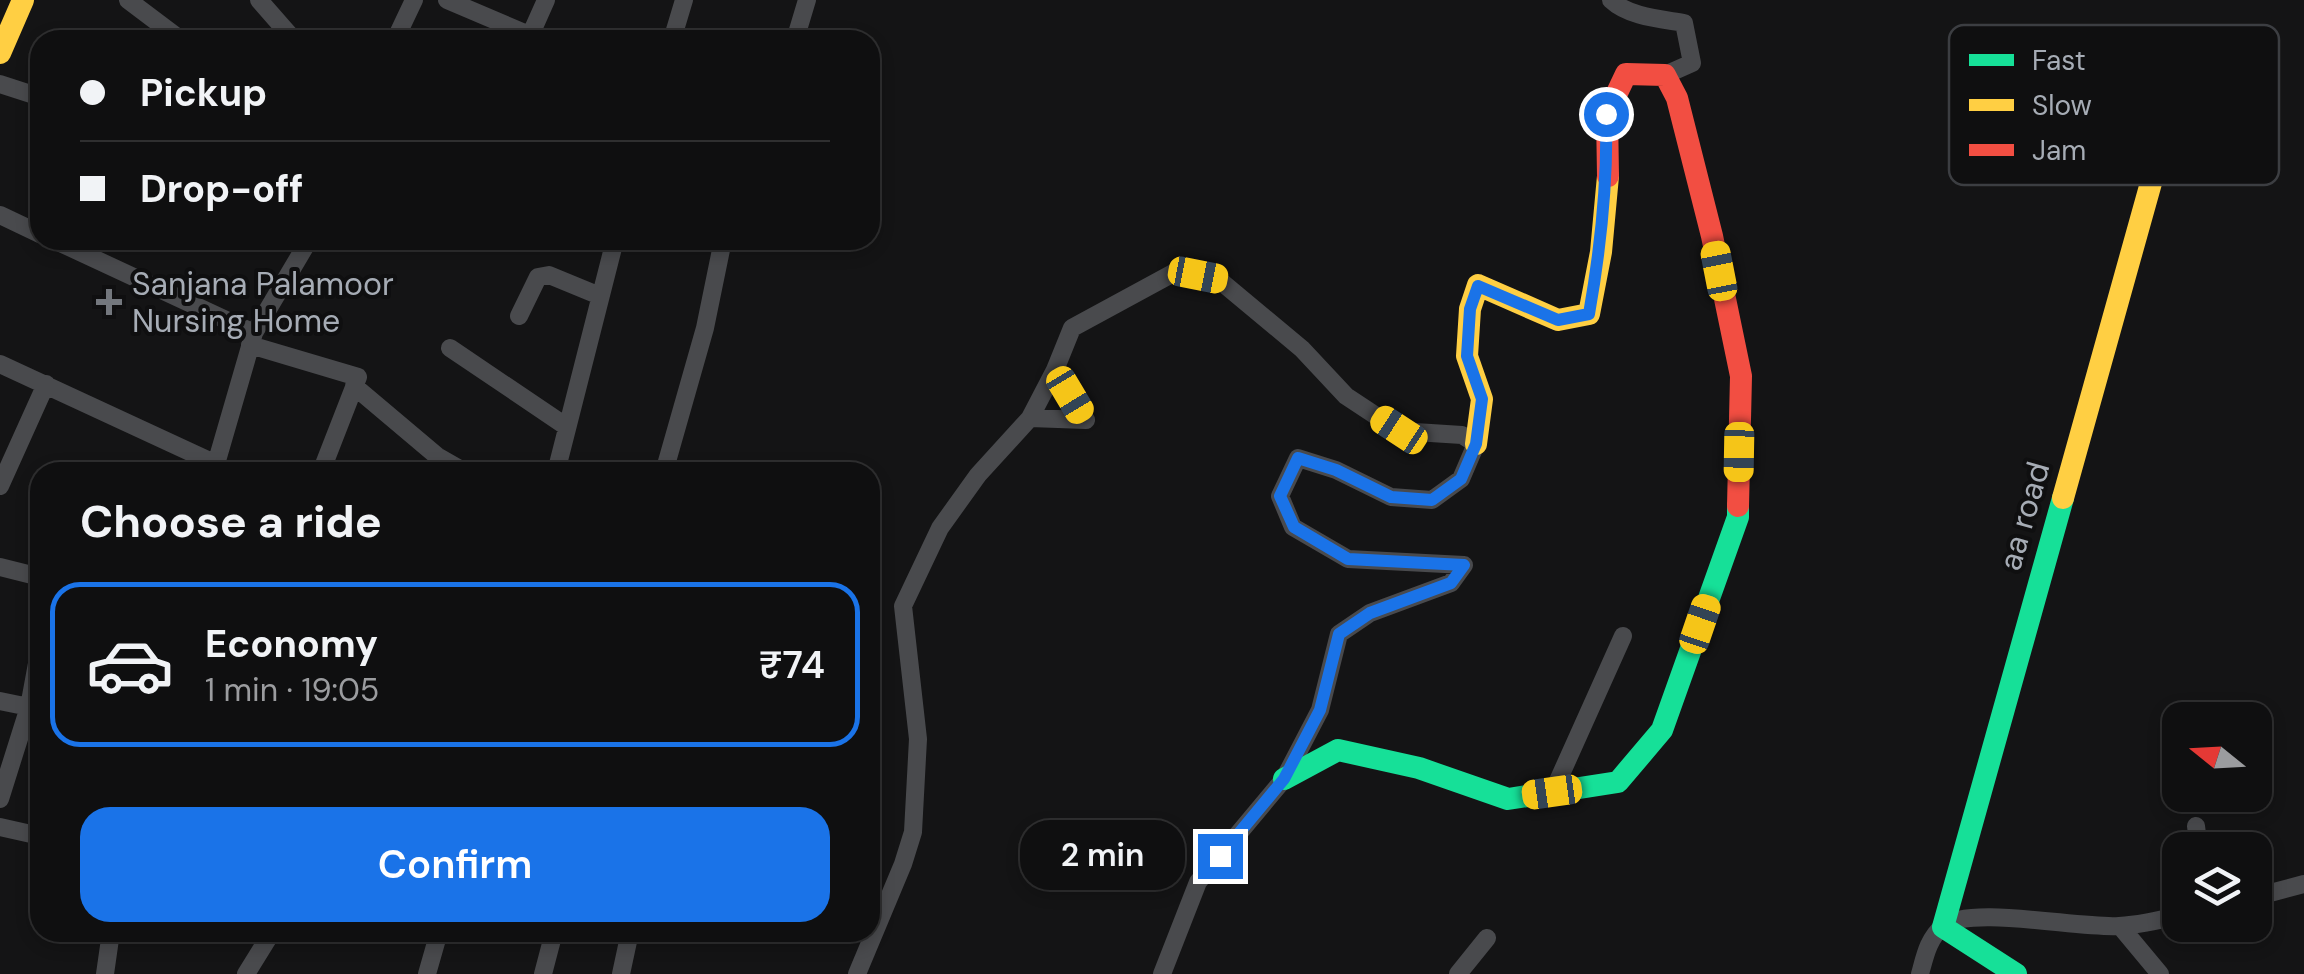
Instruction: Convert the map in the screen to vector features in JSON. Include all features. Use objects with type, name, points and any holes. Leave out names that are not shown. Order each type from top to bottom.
[{"type":"main road","points":[[0,14],[6,0]]},
{"type":"main road","points":[[0,53],[24,0]]},
{"type":"main road","points":[[1284,779],[1338,750],[1418,768],[1508,798],[1618,782],[1662,730],[1738,517],[1741,376],[1712,236],[1677,98],[1665,75],[1626,74],[1606,114],[1608,178],[1589,314],[1558,320],[1478,286],[1470,309],[1467,356],[1482,399],[1476,444]]},
{"type":"main road","name":"aa road","points":[[1942,927],[2150,185]]},
{"type":"main road","points":[[1942,927],[2016,974]]},
{"type":"street","points":[[128,0],[168,30]]},
{"type":"street","points":[[258,0],[285,30]]},
{"type":"street","points":[[400,30],[414,0]]},
{"type":"street","points":[[447,0],[514,30]]},
{"type":"street","points":[[535,30],[546,0]]},
{"type":"street","points":[[675,30],[684,0]]},
{"type":"street","points":[[798,30],[807,0]]},
{"type":"street","points":[[1611,0],[1616,6],[1646,16],[1684,24],[1692,63],[1665,75]]},
{"type":"street","points":[[0,84],[30,94]]},
{"type":"street","points":[[0,215],[30,229]]},
{"type":"street","points":[[74,250],[252,339],[358,377],[325,462]]},
{"type":"street","points":[[217,462],[252,339],[303,250]]},
{"type":"street","points":[[558,462],[612,250]]},
{"type":"street","points":[[667,462],[706,328],[721,250]]},
{"type":"street","points":[[880,919],[913,832],[918,739],[904,606],[940,528],[978,475],[1030,418],[1056,370],[1072,328],[1177,271],[1218,279],[1302,349],[1346,396],[1399,430],[1462,435],[1476,444],[1461,479],[1432,500],[1391,497],[1336,470],[1298,458],[1280,496],[1294,527],[1348,559],[1464,565],[1451,583],[1370,613],[1339,634],[1320,710],[1284,779],[1198,882],[1162,974]]},
{"type":"street","points":[[519,316],[542,276],[549,275],[600,296]]},
{"type":"street","points":[[450,348],[566,427]]},
{"type":"street","points":[[0,364],[203,462]]},
{"type":"street","points":[[1030,418],[1086,420],[1056,370]]},
{"type":"street","points":[[0,486],[46,384]]},
{"type":"street","points":[[354,386],[448,462]]},
{"type":"street","points":[[0,567],[30,574]]},
{"type":"street","points":[[1552,792],[1623,636]]},
{"type":"street","points":[[0,700],[29,707]]},
{"type":"street","points":[[0,799],[30,701]]},
{"type":"street","points":[[2196,826],[2197,832]]},
{"type":"street","points":[[0,827],[30,834]]},
{"type":"street","points":[[2272,892],[2304,884]]},
{"type":"street","points":[[1920,974],[1929,944],[1942,927],[1958,920],[1991,918],[2120,926],[2162,918]]},
{"type":"street","points":[[2120,926],[2160,974]]},
{"type":"street","points":[[1458,974],[1487,938]]},
{"type":"street","points":[[105,974],[110,942]]},
{"type":"street","points":[[246,974],[266,942]]},
{"type":"street","points":[[427,974],[436,942]]},
{"type":"street","points":[[543,974],[551,942]]},
{"type":"street","points":[[621,974],[628,942]]},
{"type":"street","points":[[857,974],[870,942]]},
{"type":"traffic: fast","points":[[2016,974],[1943,927],[2063,498]]},
{"type":"traffic: fast","points":[[1284,779],[1338,750],[1419,768],[1508,799],[1618,782],[1662,730],[1738,517],[1738,506]]},
{"type":"traffic: slow","points":[[0,53],[23,0]]},
{"type":"traffic: slow","points":[[1476,444],[1482,399],[1467,356],[1470,309],[1478,285],[1558,320],[1589,314],[1601,252],[1608,176]]},
{"type":"traffic: slow","points":[[2063,498],[2150,185]]},
{"type":"traffic: jam","points":[[1608,176],[1607,114],[1626,74],[1665,75],[1677,98],[1712,236],[1741,376],[1738,506]]},
{"type":"place","name":"Sanjana Palamoor Nursing Home","points":[[109,302]]},
{"type":"route","points":[[1220,856],[1284,779],[1320,710],[1339,634],[1370,613],[1451,583],[1464,565],[1348,559],[1294,527],[1280,496],[1298,458],[1336,470],[1391,497],[1432,500],[1461,479],[1476,444],[1482,399],[1467,356],[1470,309],[1478,286],[1558,320],[1589,314],[1608,178],[1606,114]]}]
